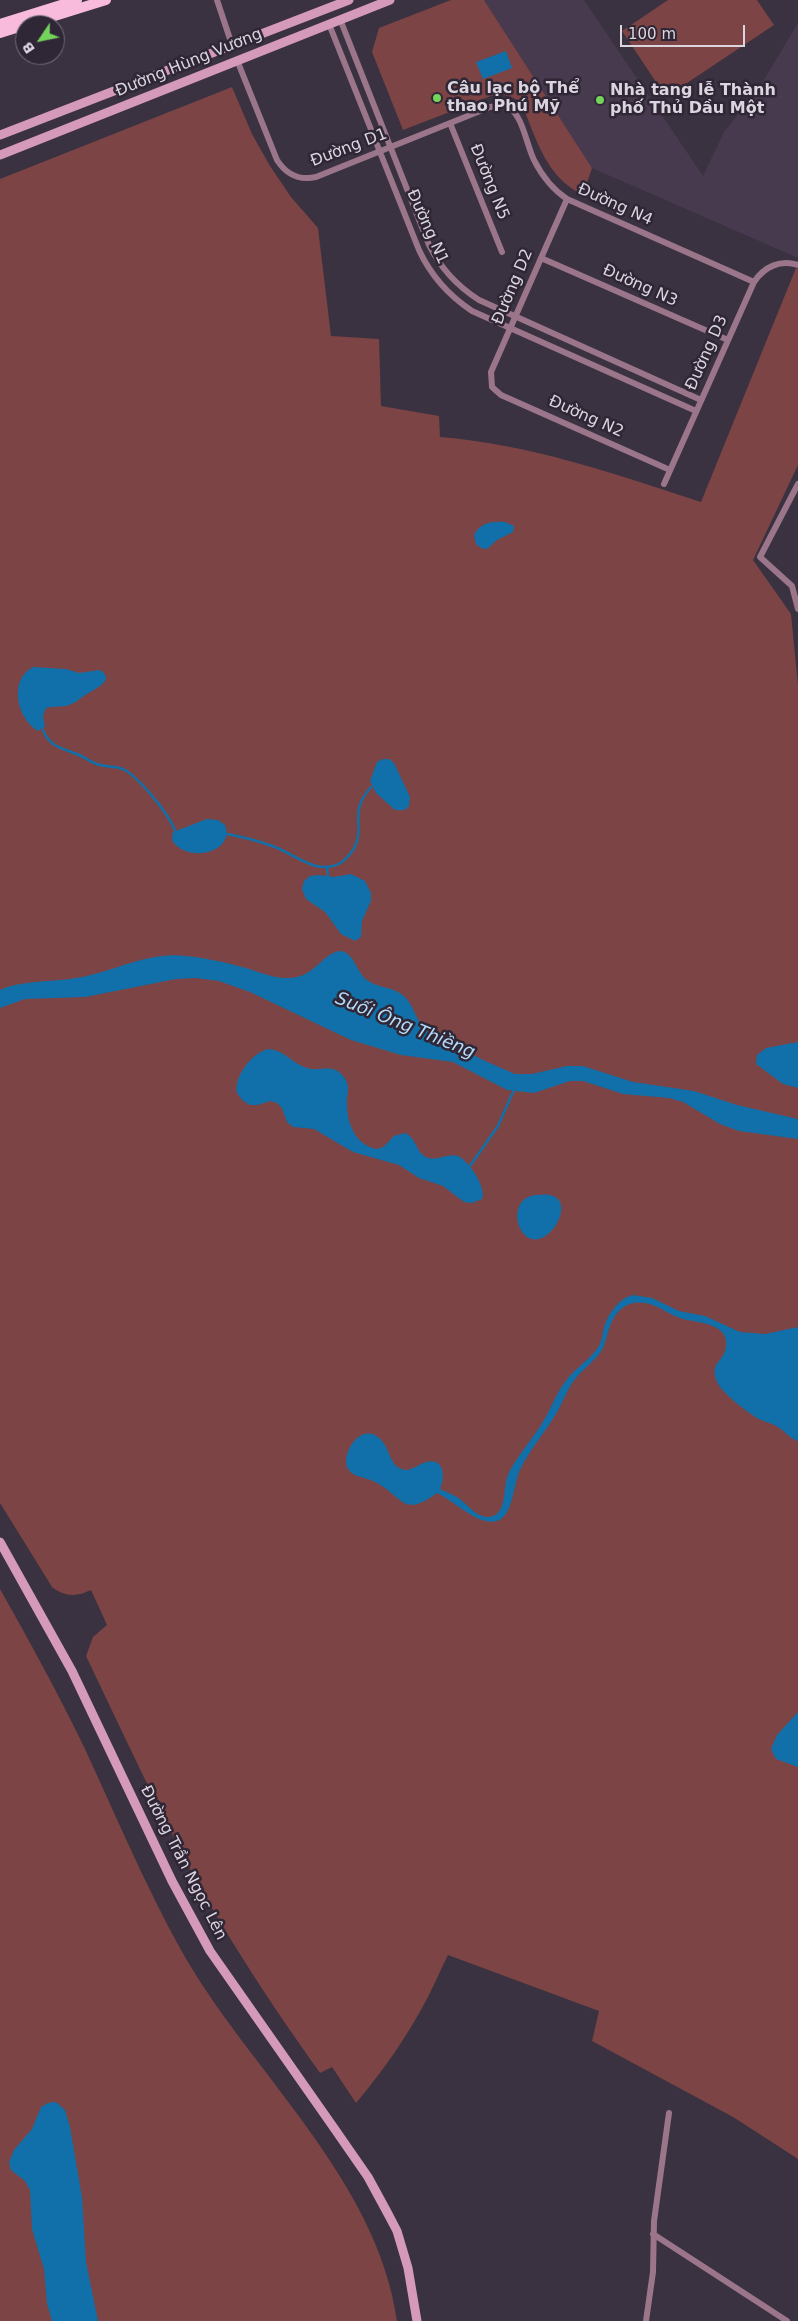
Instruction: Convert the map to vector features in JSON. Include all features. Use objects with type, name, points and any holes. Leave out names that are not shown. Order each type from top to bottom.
[{"type":"main road","points":[[0,24],[77,0]]},
{"type":"main road","points":[[0,34],[106,0]]},
{"type":"street","points":[[217,0],[237,60]]},
{"type":"street","name":"Đường Hùng Vương","points":[[0,135],[349,0]]},
{"type":"street","name":"Đường Hùng Vương","points":[[0,154],[390,0]]},
{"type":"street","name":"Đường N1","points":[[340,19],[429,245],[446,272],[460,287],[479,300],[701,400]]},
{"type":"street","name":"Đường N1","points":[[329,24],[419,250],[436,279],[452,296],[467,307],[511,328],[696,411]]},
{"type":"street","name":"Đường D1","points":[[237,60],[277,160],[288,173],[298,178],[310,178],[494,106],[509,107]]},
{"type":"street","name":"Đường N4","points":[[509,107],[516,115],[538,169],[550,185],[566,199],[754,282]]},
{"type":"street","name":"Đường N5","points":[[450,123],[502,252]]},
{"type":"street","name":"Đường D2","points":[[492,387],[491,372],[566,199]]},
{"type":"street","name":"Đường N3","points":[[541,258],[728,340]]},
{"type":"street","name":"Đường D3","points":[[664,484],[754,282],[770,266],[789,263],[798,265]]},
{"type":"street","name":"Đường N2","points":[[492,387],[501,395],[670,470]]},
{"type":"street","points":[[798,484],[760,557],[792,586],[798,609]]},
{"type":"street","name":"Đường Trần Ngọc Lên","points":[[0,1542],[72,1671],[169,1875],[206,1943],[368,2177],[387,2212],[397,2231],[408,2268],[417,2321]]},
{"type":"street","points":[[646,2321],[653,2272],[653,2234],[669,2113]]},
{"type":"street","points":[[653,2234],[787,2321]]},
{"type":"shaded area","name":"Câu lạc bộ Thể thao Phú Mỹ","points":[[451,0],[484,0],[592,168],[583,195],[564,182],[550,166],[539,146],[524,109],[512,97],[502,95],[491,96],[403,130],[372,52],[379,28]]},
{"type":"shaded area","points":[[484,0],[584,0],[703,176],[724,132],[759,88],[798,23],[798,258],[592,168]]},
{"type":"shaded area","points":[[668,0],[757,0],[774,25],[666,97],[622,31]]},
{"type":"shaded area","points":[[232,87],[252,134],[270,166],[291,197],[318,228],[331,336],[379,339],[381,406],[439,416],[440,437],[506,446],[539,453],[605,471],[701,502],[796,268],[798,269],[798,465],[753,560],[791,614],[798,685],[798,2159],[733,2117],[592,2041],[599,2011],[448,1955],[428,1997],[404,2039],[356,2103],[332,2067],[320,2073],[290,2030],[219,1920],[174,1838],[86,1656],[93,1637],[107,1625],[91,1590],[71,1595],[62,1593],[52,1587],[0,1503],[0,179]]},
{"type":"shaded area","points":[[0,1589],[75,1729],[143,1876],[181,1950],[209,1995],[307,2127],[338,2173],[364,2220],[385,2269],[397,2321],[0,2321]]},
{"type":"water","points":[[506,51],[512,68],[483,79],[476,62]]},
{"type":"water","points":[[495,522],[505,522],[514,526],[513,532],[497,540],[487,549],[481,548],[476,544],[474,535],[479,528]]},
{"type":"water","points":[[33,667],[66,669],[79,673],[100,670],[106,677],[103,684],[72,704],[46,708],[43,716],[45,727],[38,731],[25,718],[18,699],[20,681],[25,673]]},
{"type":"water","points":[[389,759],[394,763],[410,797],[409,806],[405,810],[395,810],[376,793],[370,781],[377,762]]},
{"type":"water","points":[[207,819],[218,820],[225,825],[226,835],[223,843],[217,848],[208,852],[188,852],[172,840],[173,832]]},
{"type":"water","points":[[351,874],[365,881],[371,893],[371,901],[362,921],[361,937],[355,941],[341,934],[325,912],[306,899],[302,889],[304,881],[310,876],[334,877]]},
{"type":"water","name":"Suối Ông Thiềng","points":[[342,951],[347,953],[367,980],[402,994],[412,1006],[420,1023],[427,1031],[515,1074],[532,1074],[567,1066],[583,1066],[633,1082],[694,1091],[737,1105],[798,1119],[798,1139],[739,1131],[720,1124],[683,1102],[669,1098],[623,1094],[583,1081],[570,1081],[534,1093],[507,1090],[453,1062],[401,1055],[351,1040],[250,992],[219,981],[196,978],[176,979],[85,997],[25,999],[0,1008],[0,990],[7,987],[25,983],[82,977],[160,956],[173,955],[207,959],[272,976],[290,978],[299,977],[313,969],[330,955]]},
{"type":"water","points":[[798,1042],[798,1088],[783,1084],[756,1064],[757,1055],[766,1048]]},
{"type":"water","points":[[270,1049],[280,1052],[297,1064],[307,1068],[331,1069],[343,1076],[348,1087],[348,1116],[354,1133],[361,1142],[375,1149],[385,1145],[394,1136],[405,1133],[412,1138],[426,1157],[434,1159],[458,1156],[467,1163],[480,1182],[483,1194],[482,1199],[472,1203],[464,1202],[443,1186],[419,1178],[399,1165],[353,1152],[314,1129],[293,1127],[287,1122],[282,1108],[277,1103],[270,1101],[258,1105],[250,1105],[242,1100],[237,1093],[238,1080],[241,1073],[257,1054]]},
{"type":"water","points":[[535,1195],[556,1197],[561,1205],[561,1210],[553,1229],[542,1238],[533,1239],[525,1235],[517,1217],[519,1207],[524,1199]]},
{"type":"water","points":[[633,1295],[652,1298],[679,1311],[705,1316],[740,1332],[765,1334],[798,1327],[798,1441],[776,1426],[748,1412],[720,1387],[715,1370],[725,1352],[726,1339],[723,1333],[710,1325],[680,1318],[654,1306],[638,1302],[627,1305],[615,1316],[602,1350],[579,1374],[556,1414],[523,1464],[509,1507],[502,1518],[497,1521],[482,1520],[437,1493],[425,1501],[409,1505],[372,1480],[357,1476],[348,1469],[346,1463],[349,1449],[358,1438],[364,1434],[371,1434],[381,1440],[396,1466],[406,1470],[426,1462],[432,1461],[437,1463],[440,1465],[443,1474],[440,1489],[457,1497],[478,1514],[488,1517],[498,1513],[503,1503],[509,1472],[541,1425],[561,1387],[597,1349],[606,1323],[614,1308],[618,1303]]},
{"type":"water","points":[[798,1712],[798,1767],[776,1759],[771,1749],[777,1735]]},
{"type":"water","points":[[56,2102],[65,2110],[70,2127],[82,2197],[86,2262],[98,2321],[52,2321],[47,2303],[44,2269],[32,2229],[30,2190],[25,2181],[11,2170],[9,2162],[14,2150],[32,2129],[41,2107],[48,2103]]},
{"type":"waterway","points":[[43,730],[49,741],[58,747],[97,764],[120,768],[130,773],[152,796],[166,814],[175,830]]},
{"type":"waterway","points":[[227,834],[275,847],[316,866],[333,866],[342,862],[355,847],[359,829],[360,803],[371,787]]},
{"type":"waterway","points":[[327,867],[328,877]]},
{"type":"waterway","points":[[470,1166],[498,1126],[514,1090]]},
{"type":"place","name":"Câu lạc bộ Thể thao Phú Mỹ","points":[[437,98]]},
{"type":"place","name":"Nhà tang lễ Thành phố Thủ Dầu Một","points":[[600,100]]}]
